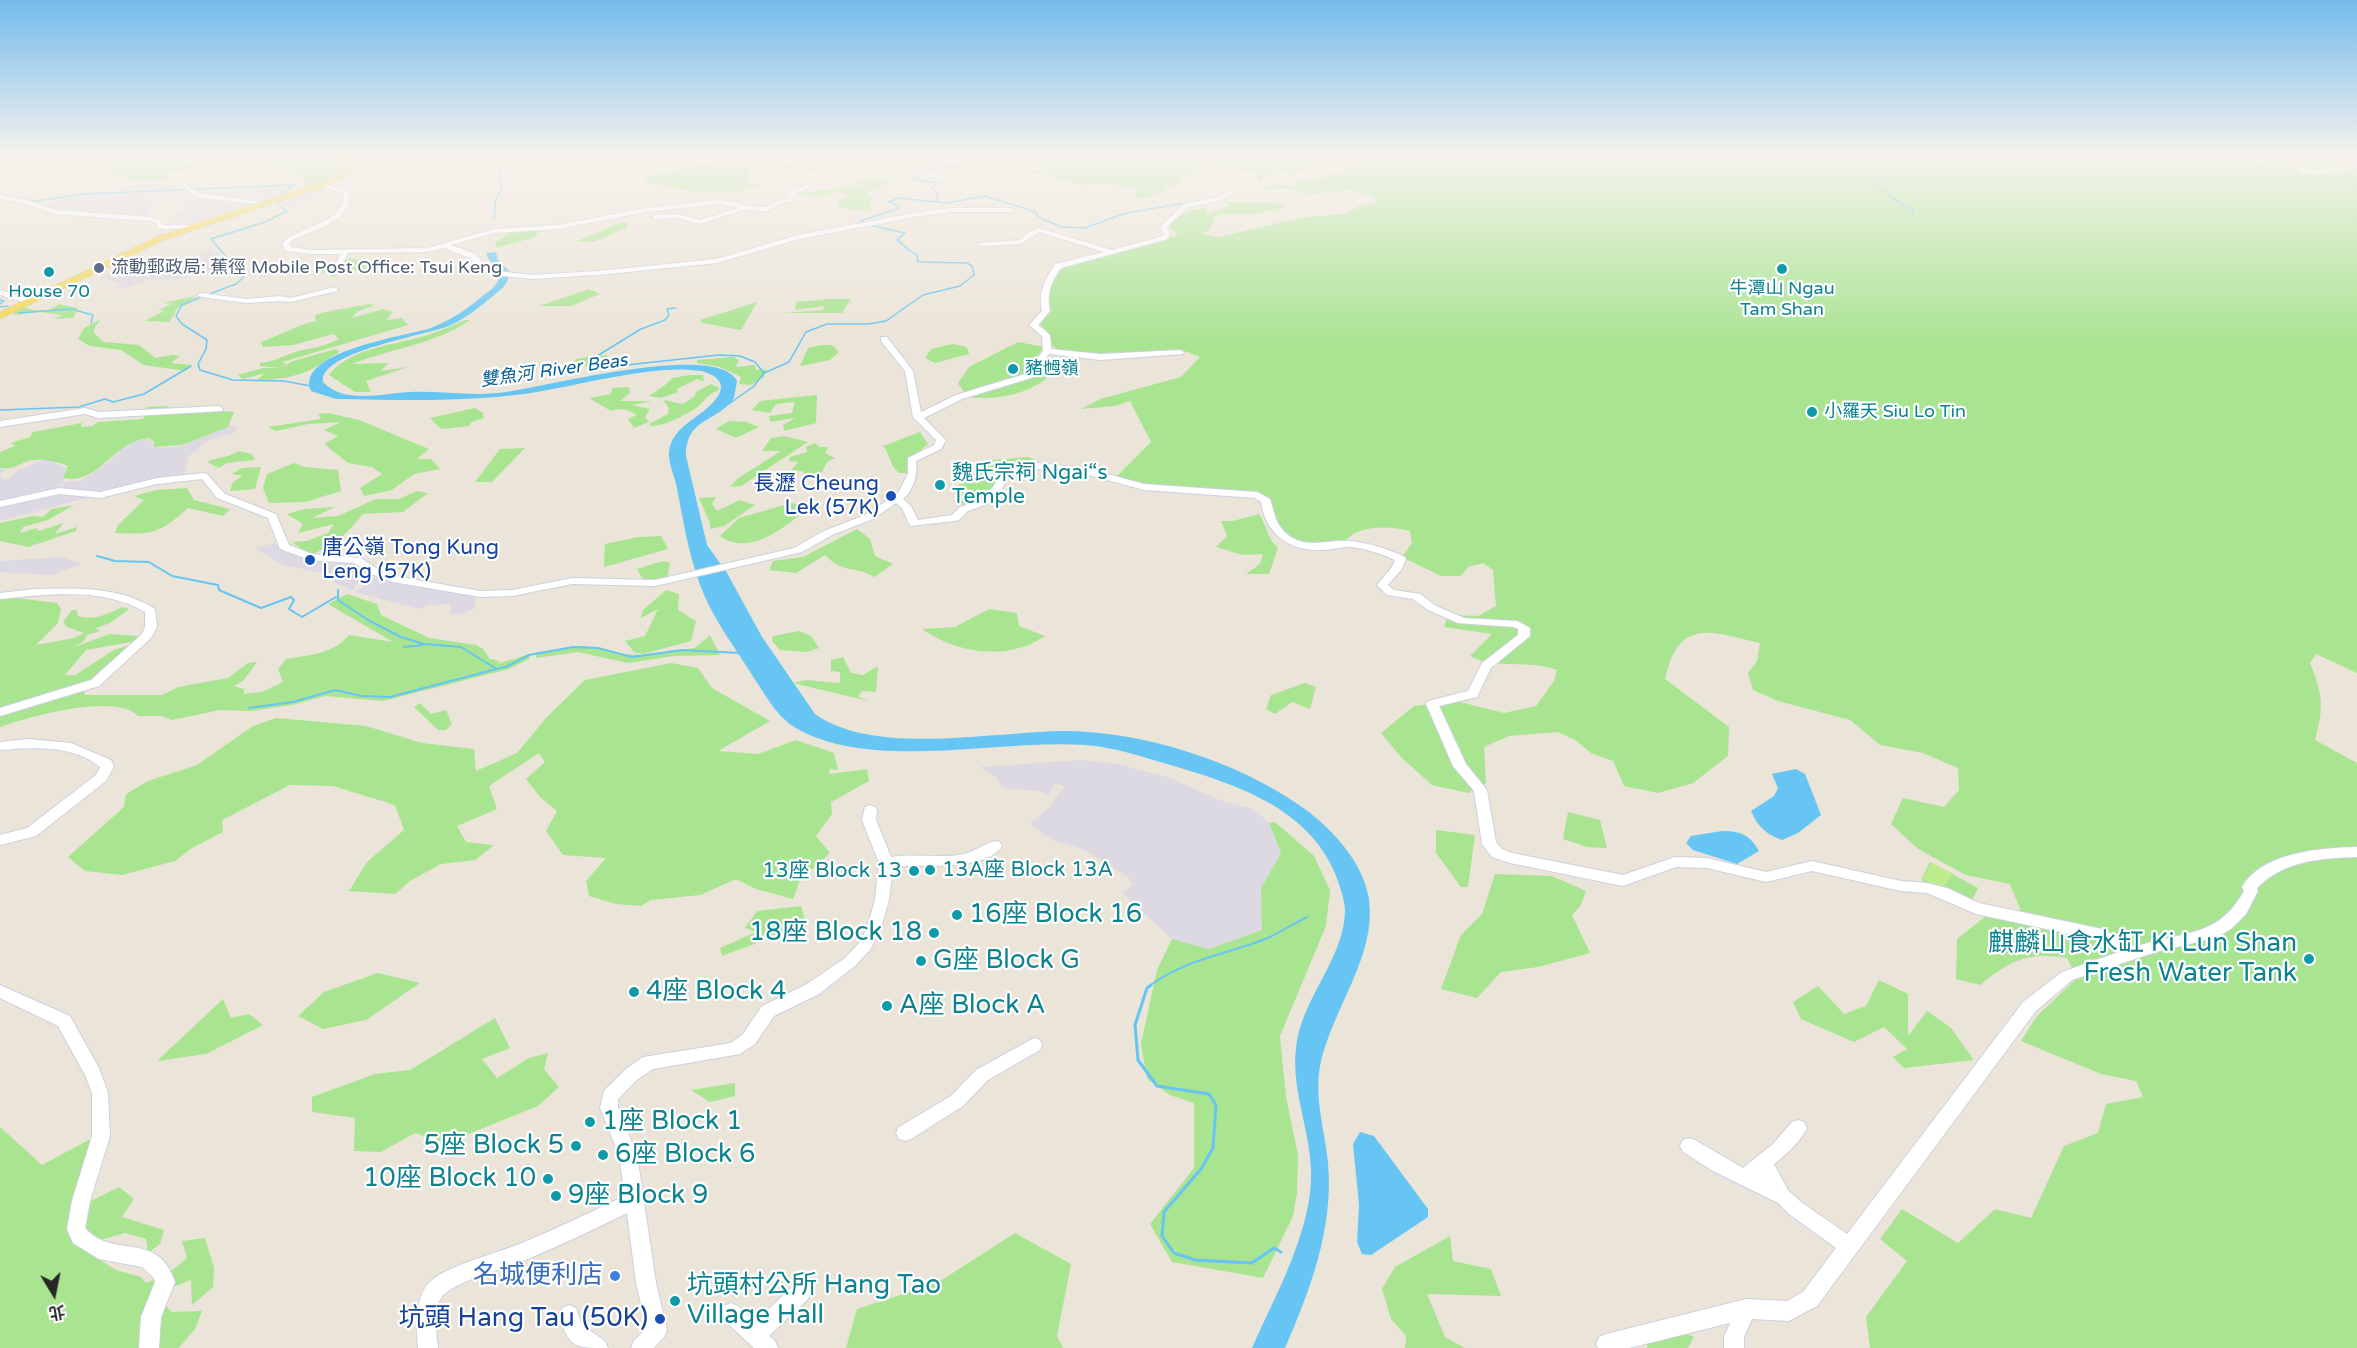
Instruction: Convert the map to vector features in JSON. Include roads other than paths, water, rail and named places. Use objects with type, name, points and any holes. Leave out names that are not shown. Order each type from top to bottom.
[{"type":"main road","points":[[0,316],[137,249],[215,219]]},
{"type":"street","points":[[149,219],[158,221],[160,227],[190,227]]},
{"type":"street","points":[[329,219],[290,239],[285,246],[295,251],[417,250],[446,246],[490,232],[558,227],[590,219]]},
{"type":"street","points":[[689,219],[700,222],[708,219]]},
{"type":"street","points":[[446,246],[473,256],[482,268],[495,273],[520,277],[694,264],[743,255],[798,237],[894,219]]},
{"type":"street","points":[[918,417],[967,394],[1028,376],[1047,351],[1046,335],[1033,325],[1046,311],[1042,298],[1048,279],[1058,266],[1067,262],[1096,258],[1166,237],[1167,232],[1163,227],[1169,219]]},
{"type":"street","points":[[981,244],[1021,242],[1039,230],[1112,252]]},
{"type":"street","points":[[337,267],[346,251]]},
{"type":"street","points":[[202,295],[244,302],[285,297],[291,300],[334,289]]},
{"type":"street","points":[[0,292],[29,302]]},
{"type":"street","points":[[0,504],[59,491],[100,495],[157,480],[204,476],[220,496],[272,516],[284,547],[310,557],[357,560],[375,572],[393,579],[490,594],[572,581],[656,583],[798,550],[828,533],[869,517],[898,500],[913,474],[911,460],[941,442],[940,438],[918,417],[909,371],[884,339]]},
{"type":"street","points":[[1047,351],[1100,357],[1180,352]]},
{"type":"street","points":[[0,424],[85,411],[98,415],[219,409]]},
{"type":"street","points":[[898,500],[906,506],[914,524],[945,522],[955,518],[964,509],[989,500],[1008,472],[1018,467],[1038,465],[1085,471],[1144,487],[1198,493],[1257,495],[1265,500],[1267,512],[1279,534],[1289,542],[1314,548],[1350,544],[1401,559],[1397,568],[1382,585],[1386,590],[1416,596],[1432,608],[1462,621],[1517,624],[1524,628],[1524,636],[1486,666],[1473,694],[1432,704],[1460,766],[1480,790],[1489,844],[1497,853],[1541,866],[1623,881],[1675,862],[1707,863],[1772,878],[1803,866],[1822,868],[1901,886],[1927,888],[1976,908],[2102,935],[2133,953]]},
{"type":"street","points":[[0,596],[25,593],[108,593],[129,599],[151,611],[151,627],[147,636],[97,681],[0,712]]},
{"type":"street","points":[[0,746],[29,743],[71,747],[106,763],[107,767],[101,778],[31,832],[0,840]]},
{"type":"street","points":[[641,1348],[657,1330],[646,1283],[628,1155],[609,1108],[610,1096],[632,1074],[649,1062],[734,1049],[743,1045],[768,1011],[806,992],[850,962],[865,946],[874,928],[883,895],[886,863],[869,820],[870,810]]},
{"type":"street","points":[[886,863],[917,859],[963,862],[978,857],[995,846]]},
{"type":"street","points":[[1606,1344],[1746,1309],[1789,1311],[1810,1299],[2029,1007],[2067,976],[2133,953],[2213,933],[2227,924],[2241,910],[2251,891],[2249,887],[2256,878],[2304,855],[2357,852]]},
{"type":"street","points":[[0,991],[64,1021],[93,1074],[100,1093],[102,1129],[81,1201],[76,1229],[80,1238],[99,1250],[147,1259],[162,1272],[165,1282],[151,1317],[149,1348]]},
{"type":"street","points":[[904,1133],[957,1101],[982,1075],[1034,1045]]},
{"type":"street","points":[[1744,1178],[1764,1162],[1798,1128]]},
{"type":"street","points":[[1689,1146],[1744,1178],[1781,1196],[1850,1247]]},
{"type":"street","points":[[1764,1162],[1781,1196]]},
{"type":"street","points":[[428,1348],[427,1318],[430,1304],[435,1290],[447,1281],[524,1251],[635,1200]]},
{"type":"street","points":[[731,1313],[762,1342],[801,1292]]},
{"type":"street","points":[[1734,1348],[1734,1337],[1746,1309]]},
{"type":"street","points":[[569,1315],[574,1331],[598,1348]]},
{"type":"water","points":[[496,252],[498,260],[510,272],[508,281],[496,294],[474,311],[449,326],[355,353],[337,362],[326,371],[323,382],[332,389],[353,396],[411,392],[487,394],[626,370],[664,366],[697,365],[723,370],[737,381],[734,398],[727,406],[697,427],[687,443],[686,456],[707,545],[727,573],[762,637],[815,714],[840,727],[870,735],[902,738],[936,739],[1067,731],[1127,737],[1158,743],[1218,763],[1274,789],[1322,823],[1352,858],[1366,885],[1370,921],[1360,963],[1333,1024],[1320,1066],[1318,1090],[1328,1163],[1327,1211],[1324,1235],[1311,1281],[1285,1348],[1252,1348],[1291,1262],[1306,1216],[1310,1193],[1310,1154],[1296,1074],[1297,1041],[1308,1007],[1339,943],[1345,909],[1335,873],[1322,850],[1306,830],[1264,800],[1216,779],[1116,750],[1085,745],[1051,744],[936,751],[861,748],[826,741],[789,723],[768,699],[716,618],[695,571],[688,544],[669,452],[676,434],[718,396],[720,383],[710,374],[682,369],[661,370],[501,397],[407,400],[336,399],[311,391],[310,377],[319,365],[335,356],[378,341],[431,328],[473,304],[498,282],[499,273],[486,253]]},
{"type":"water","points":[[1796,769],[1805,774],[1821,815],[1798,833],[1782,840],[1763,829],[1751,811],[1774,796],[1778,788],[1772,774]]},
{"type":"water","points":[[1722,831],[1744,835],[1759,851],[1737,864],[1693,850],[1686,843],[1691,836]]},
{"type":"water","points":[[1360,1132],[1374,1136],[1428,1209],[1428,1217],[1371,1255],[1362,1254],[1357,1242],[1359,1205],[1353,1144]]},
{"type":"waterway","points":[[209,294],[236,284],[244,277],[211,239],[271,219]]},
{"type":"waterway","points":[[864,224],[860,221],[866,219]]},
{"type":"waterway","points":[[1042,219],[1061,227],[1085,228],[1110,219]]},
{"type":"waterway","points":[[764,373],[789,362],[806,332],[827,324],[868,324],[886,321],[923,295],[960,286],[974,275],[972,266],[967,263],[918,262],[917,255],[897,240],[905,233],[869,225]]},
{"type":"waterway","points":[[204,296],[182,305],[176,316],[182,324],[207,340],[206,349],[198,364],[200,370],[233,380],[284,381],[311,386]]},
{"type":"waterway","points":[[0,300],[4,301],[0,304]]},
{"type":"waterway","points":[[0,307],[8,306]]},
{"type":"waterway","name":"雙魚河 River Beas","points":[[676,308],[667,309],[669,315],[665,320],[641,329],[597,356],[595,360],[617,366],[719,355],[740,356],[755,362],[764,373]]},
{"type":"waterway","points":[[19,313],[71,309],[93,315],[91,323]]},
{"type":"waterway","points":[[0,410],[79,407],[105,399],[113,402],[144,394],[191,366]]},
{"type":"waterway","points":[[729,404],[754,386],[764,373]]},
{"type":"waterway","points":[[97,556],[115,561],[149,562],[172,576],[218,585],[219,590],[261,608],[291,597],[294,600],[289,609],[302,617],[336,597]]},
{"type":"waterway","points":[[338,590],[338,600],[368,620],[401,637],[424,644],[461,647],[495,668]]},
{"type":"waterway","points":[[404,647],[422,645]]},
{"type":"waterway","points":[[249,708],[293,702],[335,690],[362,696],[390,697],[508,666],[529,655],[573,647],[598,648],[632,657],[682,650],[740,653]]},
{"type":"waterway","points":[[1149,986],[1180,968],[1270,937],[1307,917]]},
{"type":"waterway","points":[[1151,985],[1147,988],[1135,1025],[1138,1060],[1157,1086],[1209,1094],[1216,1105],[1213,1148],[1201,1169],[1164,1212],[1162,1236],[1174,1253],[1195,1260],[1252,1263],[1274,1248],[1281,1252]]},
{"type":"place","name":"流動郵政局: 蕉徑 Mobile Post Office: Tsui Keng","points":[[99,268]]},
{"type":"place","name":"牛潭山 Ngau Tam Shan","points":[[1782,269]]},
{"type":"place","name":"House 70","points":[[49,272]]},
{"type":"place","name":"豬乸嶺","points":[[1013,369]]},
{"type":"place","name":"小羅天 Siu Lo Tin","points":[[1812,412]]},
{"type":"place","name":"魏氏宗祠 Ngai“s Temple","points":[[940,485]]},
{"type":"place","name":"長瀝 Cheung Lek (57K)","points":[[891,496]]},
{"type":"place","name":"唐公嶺 Tong Kung Leng (57K)","points":[[310,560]]},
{"type":"place","name":"13A座 Block 13A","points":[[930,870]]},
{"type":"place","name":"13座 Block 13","points":[[914,871]]},
{"type":"place","name":"16座 Block 16","points":[[957,915]]},
{"type":"place","name":"18座 Block 18","points":[[934,933]]},
{"type":"place","name":"麒麟山食水缸 Ki Lun Shan Fresh Water Tank","points":[[2309,959]]},
{"type":"place","name":"G座 Block G","points":[[921,961]]},
{"type":"place","name":"4座 Block 4","points":[[634,992]]},
{"type":"place","name":"A座 Block A","points":[[887,1006]]},
{"type":"place","name":"1座 Block 1","points":[[590,1122]]},
{"type":"place","name":"5座 Block 5","points":[[576,1146]]},
{"type":"place","name":"6座 Block 6","points":[[603,1155]]},
{"type":"place","name":"10座 Block 10","points":[[548,1179]]},
{"type":"place","name":"9座 Block 9","points":[[556,1196]]},
{"type":"place","name":"名城便利店","points":[[615,1276]]},
{"type":"place","name":"坑頭村公所 Hang Tao Village Hall","points":[[675,1301]]},
{"type":"place","name":"坑頭 Hang Tau (50K)","points":[[660,1319]]}]
